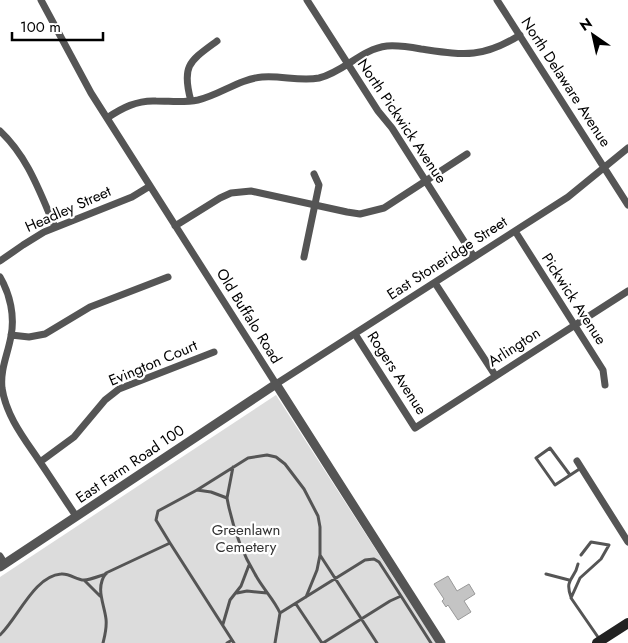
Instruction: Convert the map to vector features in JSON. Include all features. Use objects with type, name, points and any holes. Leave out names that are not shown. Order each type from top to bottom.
[{"type":"main road","points":[[602,641],[628,623]]},
{"type":"street","name":"Old Buffalo Road","points":[[41,0],[84,83],[440,643]]},
{"type":"street","name":"North Pickwick Avenue","points":[[307,0],[474,256]]},
{"type":"street","name":"North Delaware Avenue","points":[[497,0],[628,205]]},
{"type":"street","points":[[107,118],[123,108],[141,102],[180,103],[191,101],[248,80],[274,77],[314,79],[330,74],[371,50],[388,46],[458,54],[480,53],[500,47],[520,35]]},
{"type":"street","points":[[191,101],[187,82],[189,66],[196,56],[217,41]]},
{"type":"street","points":[[0,131],[25,161],[55,227]]},
{"type":"street","name":"East Stoneridge Street","points":[[276,384],[572,195],[628,148]]},
{"type":"street","points":[[175,226],[220,198],[238,192],[251,191],[354,213],[372,212],[389,204],[467,154]]},
{"type":"street","points":[[304,257],[319,185],[314,174]]},
{"type":"street","name":"Headley Street","points":[[0,261],[23,245],[55,227],[132,197],[150,186]]},
{"type":"street","name":"Pickwick Avenue","points":[[515,231],[603,370],[605,385]]},
{"type":"street","points":[[11,335],[29,337],[45,334],[90,307],[168,276]]},
{"type":"street","points":[[0,277],[10,302],[11,335],[1,372],[4,397],[15,425],[76,516]]},
{"type":"street","points":[[435,283],[495,376]]},
{"type":"street","name":"Arlington","points":[[416,428],[628,291]]},
{"type":"street","name":"Rogers Avenue","points":[[355,334],[416,428]]},
{"type":"street","name":"Evington Court","points":[[40,462],[74,437],[105,400],[119,389],[214,352]]},
{"type":"street","name":"East Farm Road 100","points":[[2,562],[76,516],[276,384]]},
{"type":"street","points":[[579,465],[628,542]]},
{"type":"lane","points":[[570,475],[550,448],[536,458],[555,485],[570,475],[579,465]]},
{"type":"lane","points":[[227,643],[233,642],[158,524],[156,515],[165,507],[197,490],[248,458],[258,456],[276,457],[285,464],[304,489],[318,516],[321,534],[320,555],[317,570],[306,597]]},
{"type":"lane","points":[[233,466],[227,498],[231,518],[249,564],[280,613],[275,643]]},
{"type":"lane","points":[[197,490],[211,492],[227,498]]},
{"type":"lane","points":[[572,598],[580,578],[602,559],[609,545],[590,542],[581,555]]},
{"type":"lane","points":[[83,580],[106,573],[170,543]]},
{"type":"lane","points":[[320,555],[377,643]]},
{"type":"lane","points":[[280,613],[365,560],[374,559],[379,562],[432,643]]},
{"type":"lane","points":[[222,625],[230,600],[241,586],[249,564]]},
{"type":"lane","points":[[578,564],[569,580],[568,587],[572,598],[602,641]]},
{"type":"lane","points":[[103,643],[106,620],[100,596],[101,582],[106,573]]},
{"type":"lane","points":[[0,635],[44,580],[62,574],[72,575],[83,580],[100,596]]},
{"type":"lane","points":[[546,574],[569,580]]},
{"type":"lane","points":[[236,593],[247,591],[267,593]]},
{"type":"lane","points":[[296,604],[323,643],[401,596]]},
{"type":"green space","name":"Greenlawn Cemetery","points":[[276,395],[436,643],[0,643],[0,577]]},
{"type":"building","points":[[448,576],[457,591],[469,584],[475,594],[464,601],[471,612],[458,620],[448,605],[446,607],[442,601],[444,599],[434,584]]}]
